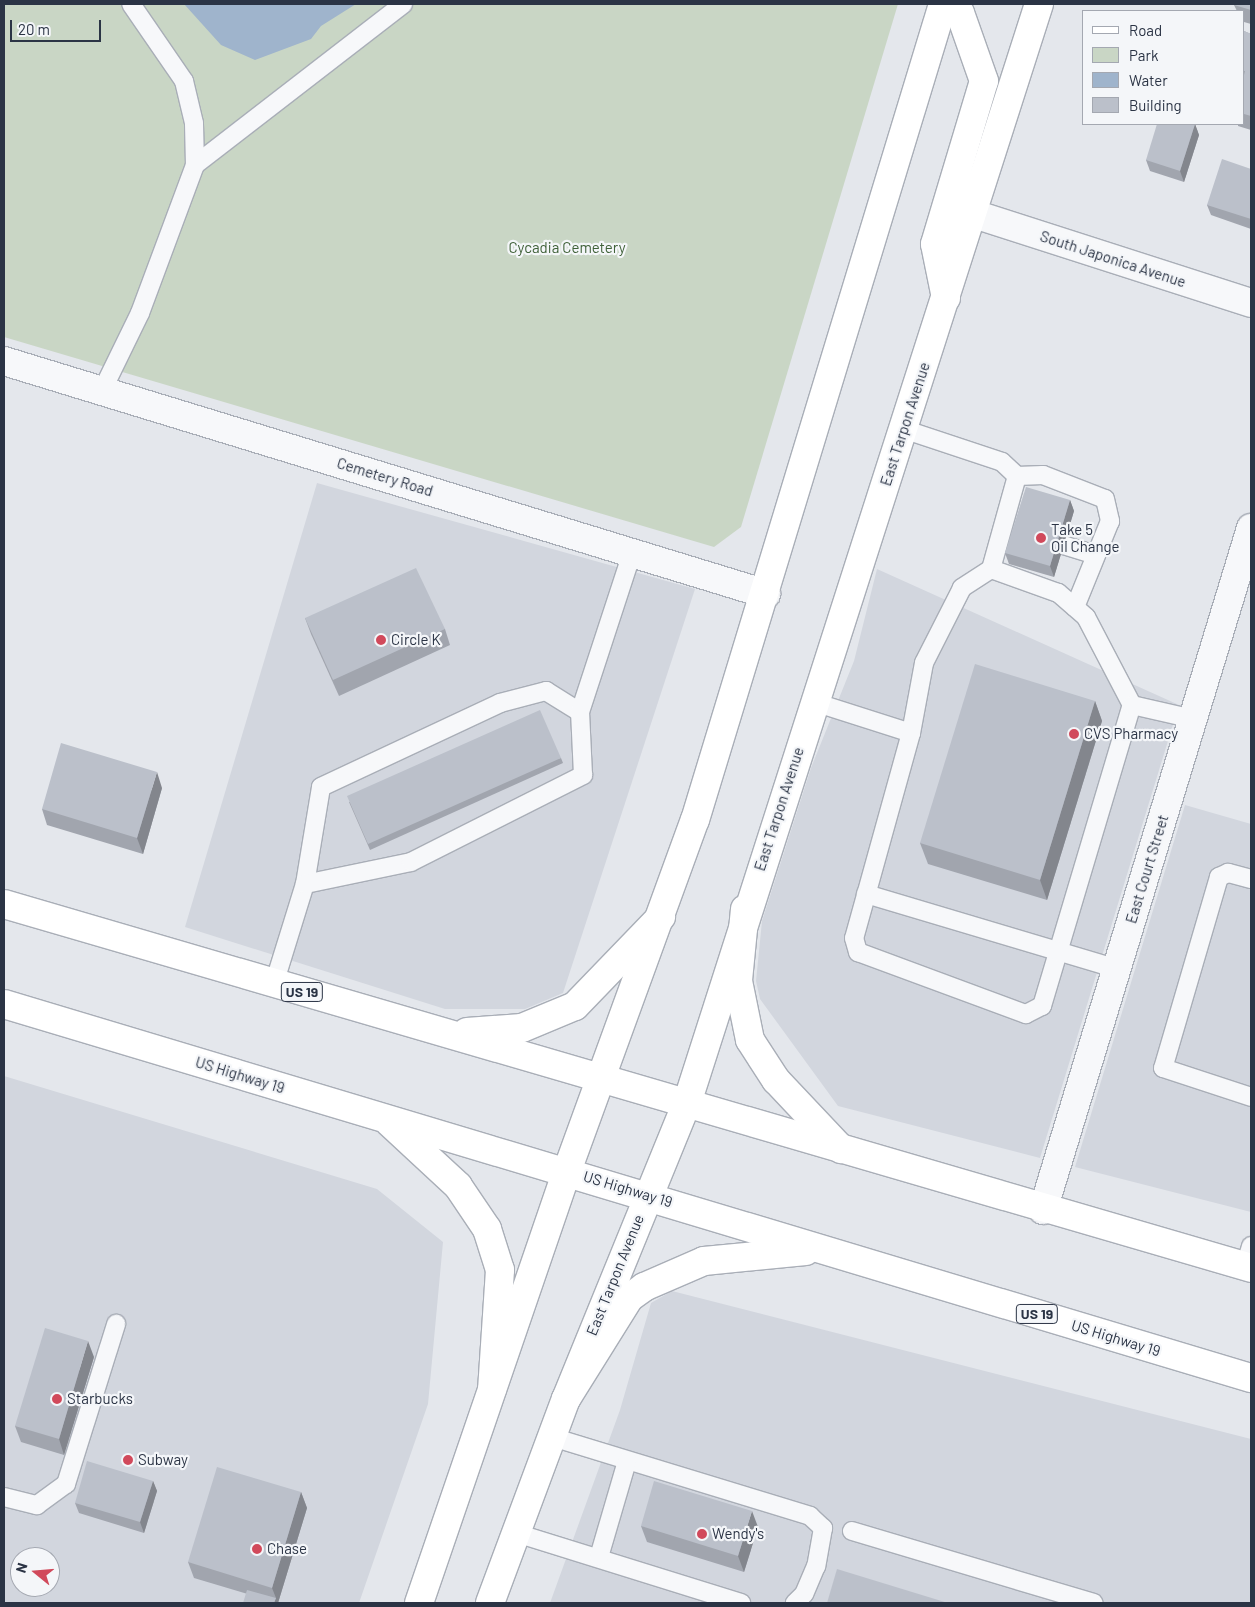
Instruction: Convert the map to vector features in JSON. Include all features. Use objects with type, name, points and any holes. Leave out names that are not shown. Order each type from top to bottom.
[{"type":"main road","points":[[419,1603],[566,1171],[661,917],[766,594],[943,4]]},
{"type":"main road","points":[[946,299],[935,244],[984,80],[960,13],[952,4]]},
{"type":"main road","name":"East Tarpon Avenue","points":[[490,1603],[566,1399],[647,1195],[687,1103],[746,909],[974,214],[1039,4]]},
{"type":"main road","name":"US 19","points":[[4,904],[274,984],[602,1076],[1043,1210],[1249,1260]]},
{"type":"main road","points":[[746,909],[738,981],[750,1040],[776,1080],[842,1150]]},
{"type":"main road","points":[[448,1033],[522,1028],[575,1006],[661,917]]},
{"type":"main road","name":"US Highway 19","points":[[4,1004],[647,1195],[823,1250],[1251,1378]]},
{"type":"main road","points":[[386,1119],[458,1186],[487,1229],[500,1270],[492,1389]]},
{"type":"main road","points":[[566,1399],[629,1298],[644,1287],[704,1261],[823,1250]]},
{"type":"street","name":"South Japonica Avenue","points":[[974,214],[1251,303]]},
{"type":"street","name":"Cemetery Road","points":[[4,361],[766,594]]},
{"type":"street","name":"East Court Street","points":[[1043,1210],[1251,528]]},
{"type":"lane","points":[[102,391],[140,313],[195,165],[194,123],[184,81],[130,4]]},
{"type":"lane","points":[[195,165],[403,4]]},
{"type":"lane","points":[[903,429],[1002,462],[1017,476],[1043,475],[1105,499],[1110,521],[1075,607]]},
{"type":"lane","points":[[991,569],[1058,593],[1086,617],[1132,705],[1042,1006],[1026,1014],[858,952],[854,938],[911,733],[924,663],[962,588],[991,569],[1011,529],[1017,476]]},
{"type":"lane","points":[[1064,545],[1096,555]]},
{"type":"lane","points":[[304,884],[411,862],[583,775],[580,712],[632,553]]},
{"type":"lane","points":[[274,984],[304,884],[321,786],[500,703],[546,691],[580,712]]},
{"type":"lane","points":[[814,702],[911,733]]},
{"type":"lane","points":[[1132,705],[1193,719]]},
{"type":"lane","points":[[1251,879],[1228,873],[1219,877],[1163,1068],[1251,1096]]},
{"type":"lane","points":[[866,894],[1117,969]]},
{"type":"lane","points":[[4,1497],[37,1505],[66,1484],[116,1324]]},
{"type":"lane","points":[[552,1437],[810,1516],[823,1528],[816,1566],[804,1594],[795,1603]]},
{"type":"lane","points":[[599,1557],[627,1461]]},
{"type":"lane","points":[[852,1531],[1087,1602]]},
{"type":"lane","points":[[516,1533],[599,1557],[741,1603]]},
{"type":"shaded area","points":[[317,483],[695,589],[563,993],[525,1009],[445,1009],[185,927]]},
{"type":"shaded area","points":[[877,569],[1179,705],[1040,1158],[838,1106],[760,999],[756,981],[762,921],[811,768],[854,661]]},
{"type":"shaded area","points":[[1185,805],[1251,824],[1251,1212],[1075,1167]]},
{"type":"shaded area","points":[[4,1076],[377,1189],[443,1242],[428,1404],[359,1603],[4,1603]]},
{"type":"shaded area","points":[[672,1291],[1251,1439],[1251,1603],[550,1603],[620,1410],[651,1303]]},
{"type":"green space","name":"Cycadia Cemetery","points":[[4,4],[898,4],[741,527],[714,547],[4,337]]},
{"type":"water","points":[[184,4],[356,4],[321,26],[311,39],[255,60],[221,45]]},
{"type":"building","points":[[1251,4],[1251,10],[1234,5]]},
{"type":"building","points":[[1245,31],[1251,34],[1251,116],[1245,114]]},
{"type":"building","points":[[1157,125],[1195,125],[1180,171],[1146,160]]},
{"type":"building","points":[[1222,159],[1251,169],[1251,219],[1207,205]]},
{"type":"building","name":"Take 5 Oil Change","points":[[1026,487],[1070,500],[1050,566],[1005,553]]},
{"type":"building","name":"Circle K","points":[[416,568],[445,629],[333,680],[305,618]]},
{"type":"building","name":"CVS Pharmacy","points":[[975,664],[1095,701],[1040,880],[920,843]]},
{"type":"building","points":[[540,710],[561,758],[368,844],[347,796]]},
{"type":"building","points":[[61,743],[157,772],[137,838],[42,809]]},
{"type":"building","name":"Starbucks","points":[[45,1328],[88,1341],[59,1439],[15,1426]]},
{"type":"building","points":[[87,1461],[153,1481],[140,1522],[75,1503]]},
{"type":"building","points":[[217,1467],[301,1492],[272,1588],[188,1562]]},
{"type":"building","name":"Wendy's","points":[[654,1481],[752,1511],[738,1556],[641,1526]]},
{"type":"building","points":[[837,1569],[948,1603],[827,1603]]},
{"type":"building","points":[[247,1590],[276,1598],[274,1603],[243,1603]]},
{"type":"place","name":"Take 5 Oil Change","points":[[1041,538]]},
{"type":"place","name":"Circle K","points":[[381,640]]},
{"type":"place","name":"CVS Pharmacy","points":[[1074,734]]},
{"type":"place","name":"Starbucks","points":[[57,1399]]},
{"type":"place","name":"Subway","points":[[128,1460]]},
{"type":"place","name":"Wendy's","points":[[702,1534]]},
{"type":"place","name":"Chase","points":[[257,1549]]}]
